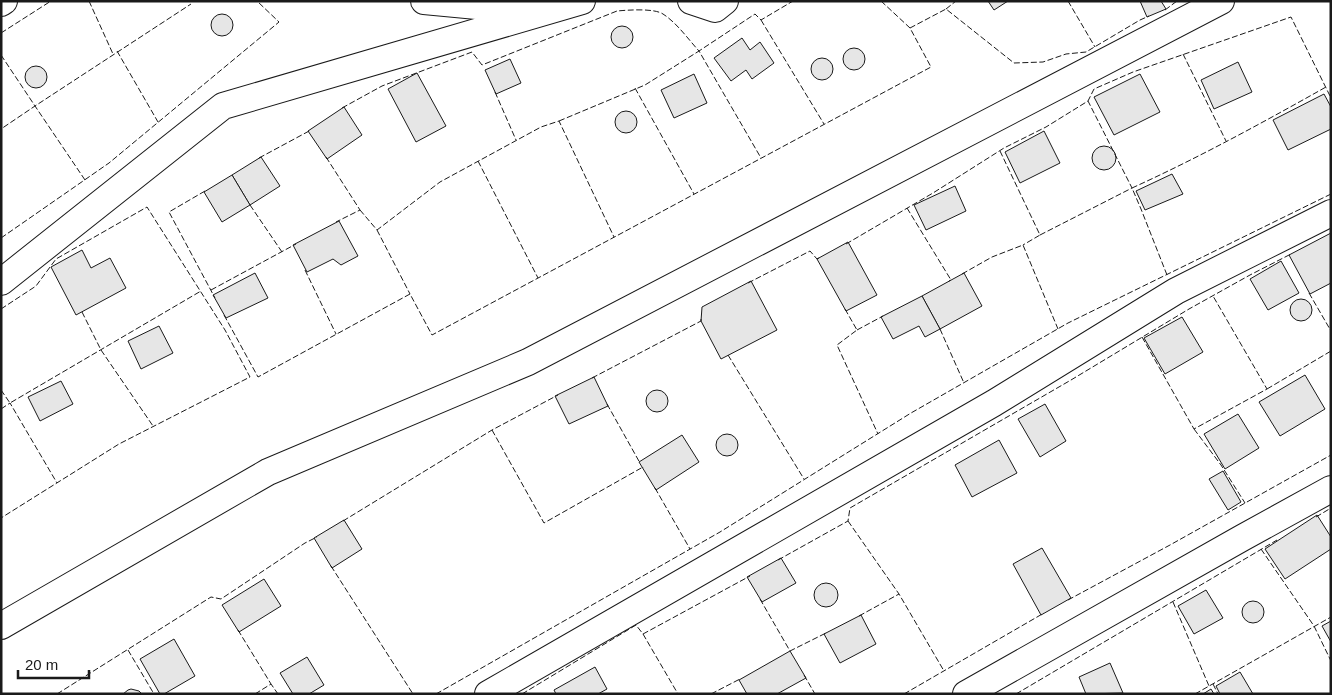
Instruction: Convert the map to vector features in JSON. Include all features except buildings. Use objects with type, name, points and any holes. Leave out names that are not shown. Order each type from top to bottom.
[{"type":"street","points":[[424,1],[545,12]]},
{"type":"street","points":[[1,282],[223,106],[582,1]]},
{"type":"street","points":[[691,1],[715,9],[725,1]]},
{"type":"street","points":[[1,626],[268,472],[528,362],[1221,1]]},
{"type":"street","points":[[488,694],[994,403],[1176,291],[1331,213]]},
{"type":"street","points":[[966,694],[1331,489]]},
{"type":"fence","points":[[1,33],[51,1]]},
{"type":"fence","points":[[89,1],[113,54]]},
{"type":"fence","points":[[1,238],[109,163],[279,22],[257,1]]},
{"type":"fence","points":[[342,108],[382,86],[472,52],[482,65],[617,11],[647,10],[659,12],[678,26],[699,51],[755,14],[761,20],[793,1]]},
{"type":"fence","points":[[881,1],[910,28]]},
{"type":"fence","points":[[946,9],[956,1]]},
{"type":"fence","points":[[1068,1],[1095,47]]},
{"type":"fence","points":[[1165,10],[1177,1]]},
{"type":"fence","points":[[85,180],[35,106],[191,4]]},
{"type":"fence","points":[[224,315],[258,377],[410,294],[432,335],[931,67],[910,28],[946,9],[1014,63],[1043,62],[1066,54],[1086,52],[1149,16]]},
{"type":"fence","points":[[846,244],[933,193],[1004,148],[1046,127],[1088,101],[1094,89],[1133,72],[1291,17],[1331,98]]},
{"type":"fence","points":[[761,20],[824,124]]},
{"type":"fence","points":[[117,51],[158,122]]},
{"type":"fence","points":[[559,121],[645,85],[699,51],[761,158]]},
{"type":"fence","points":[[1183,54],[1226,141]]},
{"type":"fence","points":[[1,55],[35,106],[1,129]]},
{"type":"fence","points":[[1167,275],[1132,188],[1230,140],[1326,87]]},
{"type":"fence","points":[[635,88],[694,194]]},
{"type":"fence","points":[[495,92],[516,140]]},
{"type":"fence","points":[[1040,235],[1132,188],[1088,101]]},
{"type":"fence","points":[[360,210],[377,230],[440,182],[541,127],[559,121],[614,237]]},
{"type":"fence","points":[[259,158],[311,130]]},
{"type":"fence","points":[[1000,151],[1040,235],[1023,245]]},
{"type":"fence","points":[[326,157],[360,210],[336,222]]},
{"type":"fence","points":[[478,161],[538,278]]},
{"type":"fence","points":[[205,191],[169,212],[215,298]]},
{"type":"fence","points":[[436,694],[720,532],[911,413],[1068,323],[1331,194]]},
{"type":"fence","points":[[250,205],[282,252]]},
{"type":"fence","points":[[1,309],[36,286],[56,259],[147,207],[225,330],[250,377],[119,444],[1,518]]},
{"type":"fence","points":[[907,208],[951,280],[949,281]]},
{"type":"fence","points":[[377,230],[410,294]]},
{"type":"fence","points":[[211,290],[296,244]]},
{"type":"fence","points":[[962,274],[992,257],[1023,245],[1058,329]]},
{"type":"fence","points":[[748,283],[810,251],[817,259],[819,258]]},
{"type":"fence","points":[[778,560],[848,521],[850,508],[1189,309],[1291,254]]},
{"type":"fence","points":[[305,270],[336,334]]},
{"type":"fence","points":[[1,390],[10,403],[201,291]]},
{"type":"fence","points":[[1309,293],[1331,331]]},
{"type":"fence","points":[[1142,337],[1194,429],[1267,389],[1213,296]]},
{"type":"fence","points":[[845,309],[857,330],[837,345],[878,434]]},
{"type":"fence","points":[[82,312],[101,350],[153,426]]},
{"type":"fence","points":[[857,330],[883,316]]},
{"type":"fence","points":[[592,378],[701,321],[701,319]]},
{"type":"fence","points":[[940,329],[964,383]]},
{"type":"fence","points":[[1267,389],[1331,351]]},
{"type":"fence","points":[[728,355],[804,479]]},
{"type":"fence","points":[[343,521],[492,430],[558,395]]},
{"type":"fence","points":[[1,409],[10,403],[57,483]]},
{"type":"fence","points":[[607,404],[640,463]]},
{"type":"fence","points":[[1194,429],[1221,465],[1245,503]]},
{"type":"fence","points":[[492,430],[544,523],[643,468]]},
{"type":"fence","points":[[1068,600],[1331,455]]},
{"type":"fence","points":[[655,488],[690,549]]},
{"type":"fence","points":[[1316,517],[1331,508]]},
{"type":"fence","points":[[848,521],[899,594],[944,671]]},
{"type":"fence","points":[[57,694],[211,597],[221,599],[317,537]]},
{"type":"fence","points":[[1016,694],[1277,540]]},
{"type":"fence","points":[[1261,549],[1314,626],[1331,661]]},
{"type":"fence","points":[[331,566],[413,694]]},
{"type":"fence","points":[[522,694],[636,625],[643,634],[750,576]]},
{"type":"fence","points":[[859,616],[899,594]]},
{"type":"fence","points":[[760,599],[790,651],[826,633]]},
{"type":"fence","points":[[1173,602],[1209,686]]},
{"type":"fence","points":[[904,694],[1044,613]]},
{"type":"fence","points":[[1195,694],[1331,617]]},
{"type":"fence","points":[[238,630],[271,684]]},
{"type":"fence","points":[[643,634],[678,694]]},
{"type":"fence","points":[[128,650],[154,694]]},
{"type":"fence","points":[[804,675],[815,694]]},
{"type":"fence","points":[[711,694],[740,679]]},
{"type":"fence","points":[[255,694],[271,684],[278,694]]},
{"type":"fence","points":[[1213,684],[1218,694]]}]
